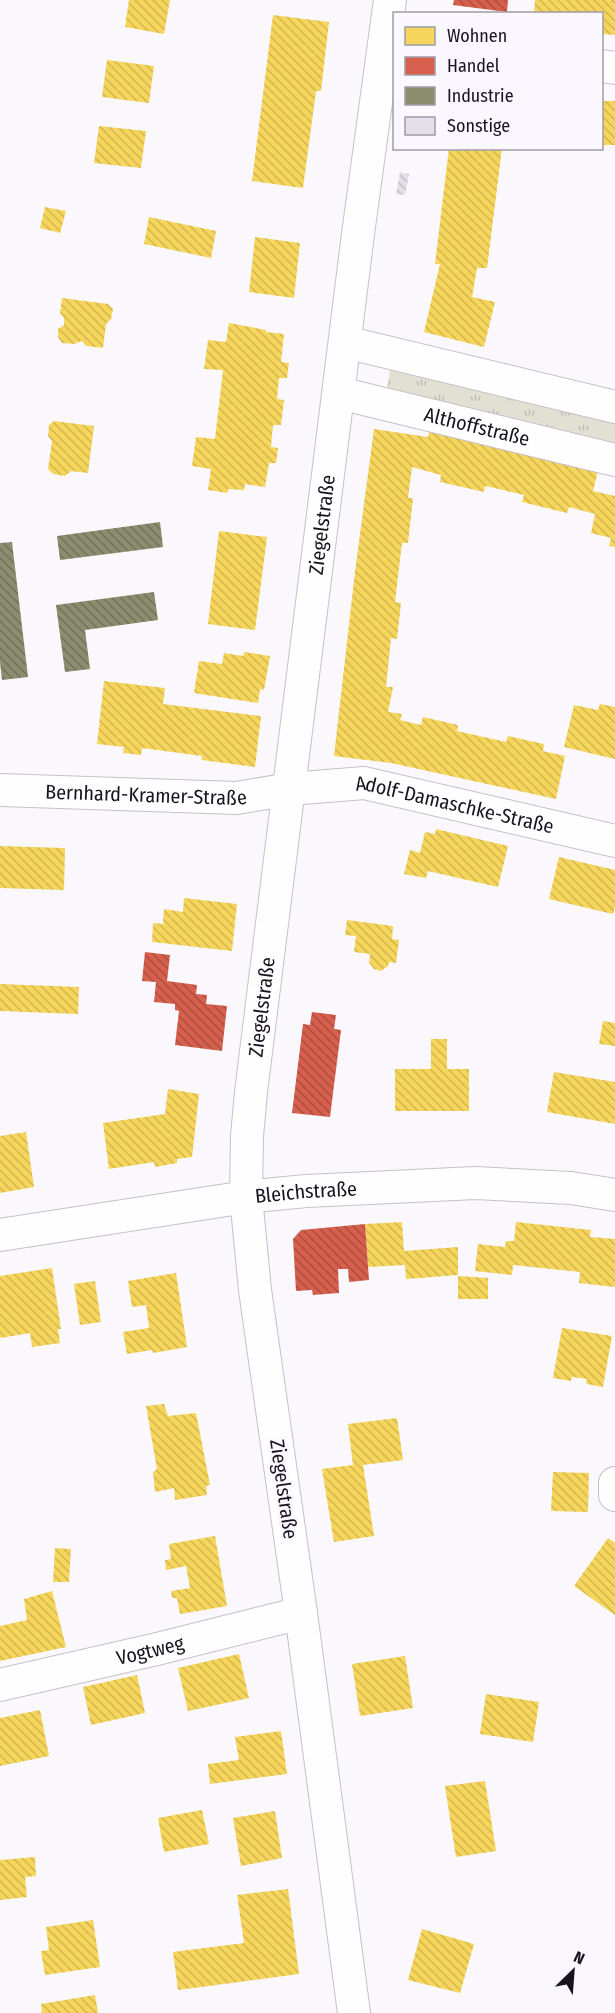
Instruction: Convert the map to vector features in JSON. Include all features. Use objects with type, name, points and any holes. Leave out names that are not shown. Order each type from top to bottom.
[{"type":"street","name":"Ziegelstraße","points":[[354,2013],[302,1613],[255,1290],[246,1197],[247,1136],[345,342],[389,44],[390,0]]},
{"type":"street","points":[[345,342],[615,407]]},
{"type":"street","name":"Althoffstraße","points":[[339,393],[615,460]]},
{"type":"street","name":"Adolf-Damaschke-Straße","points":[[290,789],[364,783],[615,841]]},
{"type":"street","name":"Bernhard-Kramer-Straße","points":[[0,790],[237,798],[290,789]]},
{"type":"street","name":"Bleichstraße","points":[[0,1234],[246,1197],[306,1191],[476,1183],[572,1188],[615,1195]]},
{"type":"street","points":[[615,1483],[615,1495]]},
{"type":"street","name":"Vogtweg","points":[[0,1685],[302,1613]]},
{"type":"green space","points":[[391,362],[615,417],[615,451],[386,395]]},
{"type":"building: Wohnen","points":[[129,0],[170,0],[164,34],[125,27]]},
{"type":"building: Wohnen","points":[[535,0],[615,0],[615,35],[603,34],[603,12],[534,12]]},
{"type":"building: Wohnen","points":[[273,15],[329,22],[321,91],[316,91],[303,188],[252,181]]},
{"type":"building: Wohnen","points":[[107,60],[154,66],[149,103],[102,97]]},
{"type":"building: Wohnen","points":[[603,101],[615,101],[615,145],[603,145]]},
{"type":"building: Wohnen","points":[[99,126],[146,131],[141,168],[94,163]]},
{"type":"building: Wohnen","points":[[449,150],[502,150],[487,268],[477,268],[472,297],[495,302],[484,347],[424,332],[440,264],[435,264]]},
{"type":"building: Wohnen","points":[[45,207],[66,211],[60,233],[40,228]]},
{"type":"building: Wohnen","points":[[149,217],[216,231],[211,258],[144,244]]},
{"type":"building: Wohnen","points":[[255,237],[300,243],[294,298],[249,292]]},
{"type":"building: Wohnen","points":[[62,298],[108,304],[113,309],[111,319],[106,324],[103,348],[86,346],[82,341],[74,344],[62,343],[58,337],[58,329],[64,325],[64,318],[60,313]]},
{"type":"building: Wohnen","points":[[229,323],[284,334],[281,362],[289,363],[287,378],[279,378],[277,399],[284,400],[281,425],[273,425],[271,447],[278,448],[276,463],[269,463],[265,487],[245,484],[244,490],[228,489],[228,493],[208,490],[211,469],[192,466],[196,437],[215,439],[223,370],[204,369],[208,340],[226,342]]},
{"type":"building: Wohnen","points":[[54,421],[94,426],[88,473],[71,471],[65,476],[53,474],[48,469],[52,441],[48,436],[49,425]]},
{"type":"building: Wohnen","points":[[431,426],[599,467],[593,491],[615,496],[615,547],[609,546],[611,538],[591,533],[595,514],[569,507],[567,513],[522,502],[524,495],[485,486],[484,492],[440,482],[441,475],[412,467],[408,498],[413,498],[408,543],[402,543],[395,602],[401,603],[397,639],[391,638],[386,687],[393,687],[388,712],[402,714],[400,720],[421,725],[423,717],[458,725],[457,731],[506,742],[508,736],[544,744],[543,751],[565,756],[556,799],[391,763],[334,756],[374,429],[428,437]]},
{"type":"building: Wohnen","points":[[219,531],[267,537],[255,630],[208,624]]},
{"type":"building: Wohnen","points":[[244,652],[270,656],[264,690],[260,689],[258,703],[194,693],[199,661],[222,664],[224,653],[243,656]]},
{"type":"building: Wohnen","points":[[104,681],[165,688],[163,704],[261,716],[255,767],[202,760],[202,756],[142,748],[141,755],[123,753],[124,747],[97,744]]},
{"type":"building: Wohnen","points":[[600,704],[615,707],[615,759],[564,747],[574,705],[598,710]]},
{"type":"building: Wohnen","points":[[436,829],[508,846],[498,887],[428,871],[426,878],[404,874],[410,850],[420,853],[425,832],[435,834]]},
{"type":"building: Wohnen","points":[[0,846],[65,848],[64,890],[0,888]]},
{"type":"building: Wohnen","points":[[559,857],[615,870],[613,914],[549,899]]},
{"type":"building: Wohnen","points":[[184,898],[237,904],[232,951],[152,942],[153,923],[163,924],[164,909],[183,912]]},
{"type":"building: Wohnen","points":[[347,920],[393,926],[392,939],[399,940],[396,963],[389,962],[388,966],[381,971],[374,969],[369,963],[370,954],[354,952],[356,936],[345,935]]},
{"type":"building: Wohnen","points":[[0,984],[79,987],[78,1014],[0,1011]]},
{"type":"building: Wohnen","points":[[603,1021],[615,1023],[615,1046],[599,1044]]},
{"type":"building: Wohnen","points":[[431,1039],[447,1039],[447,1069],[469,1069],[469,1111],[395,1111],[395,1069],[431,1069]]},
{"type":"building: Wohnen","points":[[554,1072],[615,1082],[615,1124],[547,1112]]},
{"type":"building: Wohnen","points":[[168,1089],[199,1094],[192,1157],[177,1159],[177,1163],[155,1167],[154,1162],[109,1169],[103,1123],[165,1114]]},
{"type":"building: Wohnen","points":[[26,1132],[34,1187],[0,1193],[0,1136]]},
{"type":"building: Wohnen","points":[[402,1222],[404,1251],[458,1247],[458,1275],[406,1279],[405,1265],[368,1267],[365,1224]]},
{"type":"building: Wohnen","points":[[516,1222],[591,1230],[590,1237],[615,1239],[615,1287],[579,1283],[580,1272],[513,1265],[512,1275],[475,1271],[478,1244],[505,1247],[506,1241],[514,1241]]},
{"type":"building: Wohnen","points":[[52,1268],[61,1329],[58,1329],[60,1343],[32,1347],[30,1333],[0,1338],[0,1276]]},
{"type":"building: Wohnen","points":[[176,1273],[187,1347],[153,1353],[152,1350],[127,1354],[123,1332],[149,1328],[146,1305],[132,1307],[128,1281]]},
{"type":"building: Wohnen","points":[[458,1276],[488,1278],[488,1299],[458,1299]]},
{"type":"building: Wohnen","points":[[95,1281],[101,1322],[80,1325],[74,1284]]},
{"type":"building: Wohnen","points":[[562,1328],[612,1336],[603,1387],[586,1384],[587,1379],[572,1377],[571,1381],[553,1378]]},
{"type":"building: Wohnen","points":[[164,1404],[168,1416],[196,1413],[210,1485],[206,1486],[207,1495],[175,1500],[174,1488],[155,1492],[153,1472],[157,1469],[146,1406]]},
{"type":"building: Wohnen","points":[[397,1418],[403,1460],[363,1465],[374,1536],[334,1542],[322,1469],[353,1465],[348,1424]]},
{"type":"building: Wohnen","points":[[553,1472],[589,1473],[588,1512],[551,1511]]},
{"type":"building: Wohnen","points":[[215,1536],[227,1606],[180,1614],[177,1598],[172,1598],[171,1591],[190,1588],[186,1566],[166,1570],[165,1560],[171,1559],[169,1544]]},
{"type":"building: Wohnen","points":[[608,1538],[615,1543],[615,1615],[574,1586]]},
{"type":"building: Wohnen","points":[[55,1548],[71,1549],[69,1582],[53,1582]]},
{"type":"building: Wohnen","points":[[52,1591],[66,1647],[0,1661],[0,1626],[27,1620],[24,1599]]},
{"type":"building: Wohnen","points":[[239,1654],[249,1698],[188,1711],[178,1668]]},
{"type":"building: Wohnen","points":[[405,1656],[413,1708],[360,1716],[352,1664]]},
{"type":"building: Wohnen","points":[[137,1675],[145,1713],[91,1725],[83,1687]]},
{"type":"building: Wohnen","points":[[486,1694],[539,1702],[533,1742],[480,1734]]},
{"type":"building: Wohnen","points":[[40,1710],[49,1756],[0,1766],[0,1718]]},
{"type":"building: Wohnen","points":[[281,1731],[287,1774],[210,1784],[208,1764],[239,1760],[235,1737]]},
{"type":"building: Wohnen","points":[[485,1781],[496,1851],[456,1857],[445,1786]]},
{"type":"building: Wohnen","points":[[202,1810],[209,1844],[164,1852],[158,1818]]},
{"type":"building: Wohnen","points":[[275,1811],[282,1858],[241,1866],[233,1818]]},
{"type":"building: Wohnen","points":[[35,1857],[36,1876],[25,1877],[27,1897],[0,1900],[0,1860]]},
{"type":"building: Wohnen","points":[[288,1889],[299,1974],[178,1990],[173,1952],[244,1943],[237,1895]]},
{"type":"building: Wohnen","points":[[93,1920],[100,1967],[45,1975],[41,1951],[49,1950],[46,1927]]},
{"type":"building: Wohnen","points":[[422,1929],[474,1944],[460,1993],[408,1980]]},
{"type":"building: Wohnen","points":[[95,1995],[98,2013],[42,2013],[41,2004]]},
{"type":"building: Handel","points":[[454,0],[508,0],[507,12],[453,5]]},
{"type":"building: Handel","points":[[145,952],[170,955],[167,981],[197,985],[196,994],[207,995],[206,1004],[227,1006],[222,1051],[175,1045],[179,1011],[175,1010],[175,1004],[154,1002],[156,982],[142,981]]},
{"type":"building: Handel","points":[[312,1012],[336,1015],[334,1029],[341,1030],[330,1117],[292,1113],[303,1024],[310,1025]]},
{"type":"building: Handel","points":[[365,1224],[369,1280],[349,1282],[348,1269],[338,1269],[339,1293],[313,1295],[312,1290],[296,1291],[293,1239],[301,1230]]},
{"type":"building: Industrie","points":[[160,522],[163,547],[60,560],[57,536]]},
{"type":"building: Industrie","points":[[12,542],[28,677],[2,680],[0,543]]},
{"type":"building: Industrie","points":[[154,592],[158,620],[85,630],[90,669],[65,672],[56,605]]},
{"type":"building: Sonstige","points":[[400,172],[409,174],[405,195],[396,194]]}]
